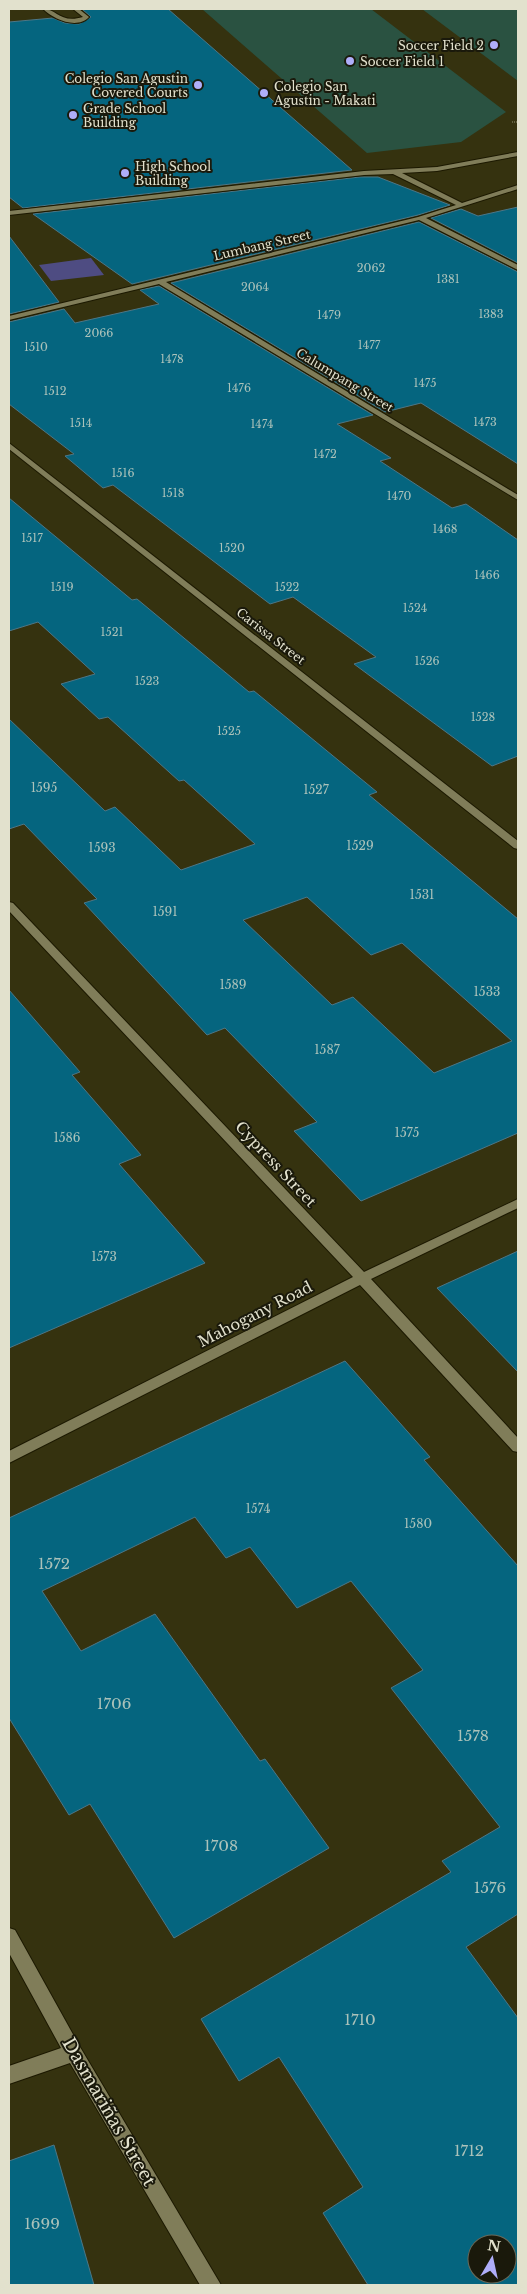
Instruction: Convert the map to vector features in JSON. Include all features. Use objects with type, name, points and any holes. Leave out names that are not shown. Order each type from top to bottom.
[{"type":"street","points":[[46,9],[56,18],[84,19],[86,16],[76,9]]},
{"type":"street","points":[[9,213],[364,173],[437,169],[518,154]]},
{"type":"street","points":[[394,172],[462,205]]},
{"type":"street","name":"Lumbang Street","points":[[9,318],[420,218],[518,187]]},
{"type":"street","points":[[420,218],[518,268]]},
{"type":"street","name":"Calumpang Street","points":[[160,281],[518,498]]},
{"type":"street","name":"Carissa Street","points":[[9,445],[518,846]]},
{"type":"street","name":"Cypress Street","points":[[9,906],[362,1278],[518,1447]]},
{"type":"street","name":"Mahogany Road","points":[[9,1457],[362,1278],[518,1203]]},
{"type":"street","name":"Dasmariñas Street","points":[[9,1936],[74,2053],[211,2285]]},
{"type":"street","points":[[9,2075],[74,2053]]},
{"type":"path","points":[[512,122],[518,122]]},
{"type":"green space","name":"Soccer Field 1","points":[[202,9],[371,9],[506,112],[461,142],[367,153]]},
{"type":"green space","name":"Soccer Field 2","points":[[422,9],[518,9],[518,81]]},
{"type":"shaded area","points":[[91,258],[104,275],[51,281],[39,265]]},
{"type":"building","points":[[82,9],[168,9],[352,170],[23,208],[9,197],[9,22],[53,18],[65,23],[79,24],[91,17]]},
{"type":"building","points":[[360,177],[378,177],[450,205],[418,215],[132,284],[33,214]]},
{"type":"building","points":[[518,207],[518,263],[431,218],[461,209],[478,216]]},
{"type":"building","points":[[419,222],[518,272],[518,464],[421,403],[385,412],[171,283]]},
{"type":"building","points":[[9,236],[59,302],[9,314]]},
{"type":"building","points":[[159,286],[373,415],[337,424],[391,458],[380,461],[452,508],[466,504],[518,540],[518,756],[492,766],[354,664],[376,657],[293,597],[270,604],[113,485],[103,488],[65,456],[74,454],[9,404],[9,322],[64,309],[75,323],[159,304],[140,290]]},
{"type":"building","points":[[9,498],[132,600],[137,599],[249,692],[254,691],[377,792],[369,795],[518,919],[518,1133],[361,1201],[294,1131],[317,1122],[225,1028],[207,1035],[84,903],[97,899],[24,824],[9,829],[9,719],[105,811],[115,807],[181,870],[255,844],[184,780],[179,781],[108,717],[99,719],[61,684],[95,674],[38,622],[9,631]],"holes":[[[307,897],[371,955],[402,943],[512,1041],[434,1073],[353,997],[332,1005],[243,920]]]},
{"type":"building","points":[[9,990],[80,1072],[72,1075],[141,1155],[119,1164],[205,1263],[9,1348]]},
{"type":"building","points":[[518,1251],[518,1372],[437,1288]]},
{"type":"building","points":[[345,1361],[430,1457],[424,1460],[518,1566],[518,1914],[466,1947],[518,2018],[518,2285],[368,2285],[323,2213],[363,2187],[279,2057],[239,2081],[201,2019],[451,1872],[442,1861],[500,1827],[391,1688],[423,1670],[351,1581],[297,1608],[250,1547],[226,1558],[195,1517],[42,1591],[81,1651],[155,1614],[260,1761],[265,1759],[329,1848],[174,1938],[90,1804],[69,1815],[9,1718],[9,1518]]},
{"type":"building","points":[[54,2145],[94,2285],[9,2285],[9,2161]]},
{"type":"place","name":"Soccer Field 2","points":[[494,45]]},
{"type":"place","name":"Soccer Field 1","points":[[350,61]]},
{"type":"place","name":"Colegio San Agustin Covered Courts","points":[[198,85]]},
{"type":"place","name":"Colegio San Agustin - Makati","points":[[264,93]]},
{"type":"place","name":"Grade School Building","points":[[73,115]]},
{"type":"place","name":"High School Building","points":[[125,173]]}]
